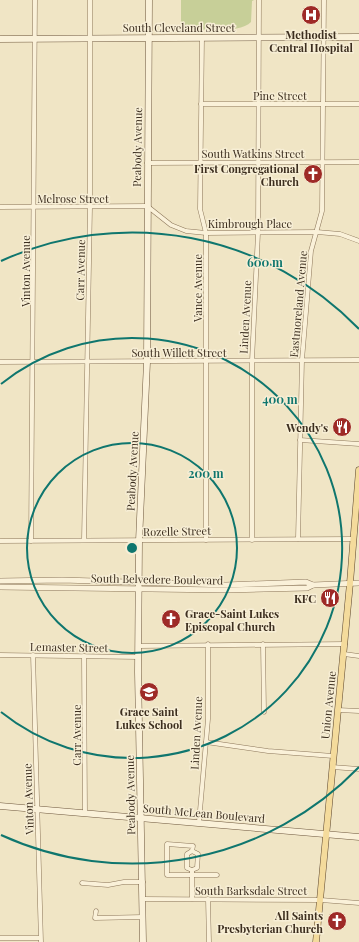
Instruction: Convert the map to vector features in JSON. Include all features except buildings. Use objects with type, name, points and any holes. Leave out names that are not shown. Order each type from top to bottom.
[{"type":"main road","name":"Peabody Avenue","points":[[142,942],[143,882],[140,818],[138,586],[147,362],[146,206],[149,0]]},
{"type":"main road","name":"South Cleveland Street","points":[[0,38],[359,36]]},
{"type":"main road","name":"Union Avenue","points":[[316,942],[345,644],[359,470]]},
{"type":"main road","name":"South McLean Boulevard","points":[[0,806],[359,837]]},
{"type":"street","name":"Vinton Avenue","points":[[31,541],[35,0]]},
{"type":"street","name":"Carr Avenue","points":[[84,540],[90,207],[90,0]]},
{"type":"street","name":"Linden Avenue","points":[[252,540],[252,361],[258,233],[259,0]]},
{"type":"street","name":"Eastmoreland Avenue","points":[[298,539],[302,360],[311,251],[322,212],[324,0]]},
{"type":"street","name":"Vance Avenue","points":[[202,37],[200,209],[206,233],[206,540]]},
{"type":"street","name":"Pine Street","points":[[201,104],[359,104]]},
{"type":"street","name":"South Watkins Street","points":[[147,163],[359,162]]},
{"type":"street","name":"Melrose Street","points":[[0,207],[146,206]]},
{"type":"street","name":"Kimbrough Place","points":[[146,206],[171,225],[186,231],[206,233],[317,232],[340,234],[359,241]]},
{"type":"street","name":"South Willett Street","points":[[0,362],[359,360]]},
{"type":"street","points":[[300,440],[359,444]]},
{"type":"street","name":"Rozelle Street","points":[[0,541],[354,539]]},
{"type":"street","points":[[62,580],[62,587]]},
{"type":"street","name":"South Belvedere Boulevard","points":[[0,581],[62,580],[138,586]]},
{"type":"street","name":"South Belvedere Boulevard","points":[[0,587],[138,586],[306,588],[313,585],[359,583]]},
{"type":"street","name":"Linden Avenue","points":[[199,822],[206,742],[208,644]]},
{"type":"street","points":[[139,646],[208,644],[345,644]]},
{"type":"street","points":[[263,644],[264,712]]},
{"type":"street","points":[[344,654],[359,656]]},
{"type":"street","name":"Lemaster Street","points":[[0,655],[138,657]]},
{"type":"street","name":"Vinton Avenue","points":[[32,655],[41,940]]},
{"type":"street","name":"Carr Avenue","points":[[84,656],[85,813]]},
{"type":"street","points":[[338,710],[359,711]]},
{"type":"street","points":[[206,742],[237,748],[333,756]]},
{"type":"street","points":[[332,766],[359,769]]},
{"type":"street","points":[[192,851],[192,846],[167,844],[167,875],[192,873],[217,875]]},
{"type":"street","points":[[192,851],[198,854],[197,868],[192,873],[192,899]]},
{"type":"street","points":[[192,851],[187,854],[187,868],[192,873]]},
{"type":"street","points":[[82,883],[108,885],[124,882],[143,882]]},
{"type":"street","name":"South Barksdale Street","points":[[142,899],[321,900],[359,903]]},
{"type":"street","points":[[208,899],[209,942]]},
{"type":"street","points":[[96,911],[95,918],[143,917]]},
{"type":"street","points":[[0,938],[41,940]]},
{"type":"green space","points":[[181,0],[254,0],[252,1],[251,22],[246,26],[228,29],[181,29]]},
{"type":"place","name":"Methodist Central Hospital","points":[[311,15]]},
{"type":"place","name":"First Congregational Church","points":[[313,174]]},
{"type":"place","name":"Wendy's","points":[[342,427]]},
{"type":"place","name":"KFC","points":[[330,598]]},
{"type":"place","name":"Grace-Saint Lukes Episcopal Church","points":[[171,619]]},
{"type":"place","name":"Grace Saint Lukes School","points":[[149,692]]},
{"type":"place","name":"All Saints Presbyterian Church","points":[[337,921]]}]
